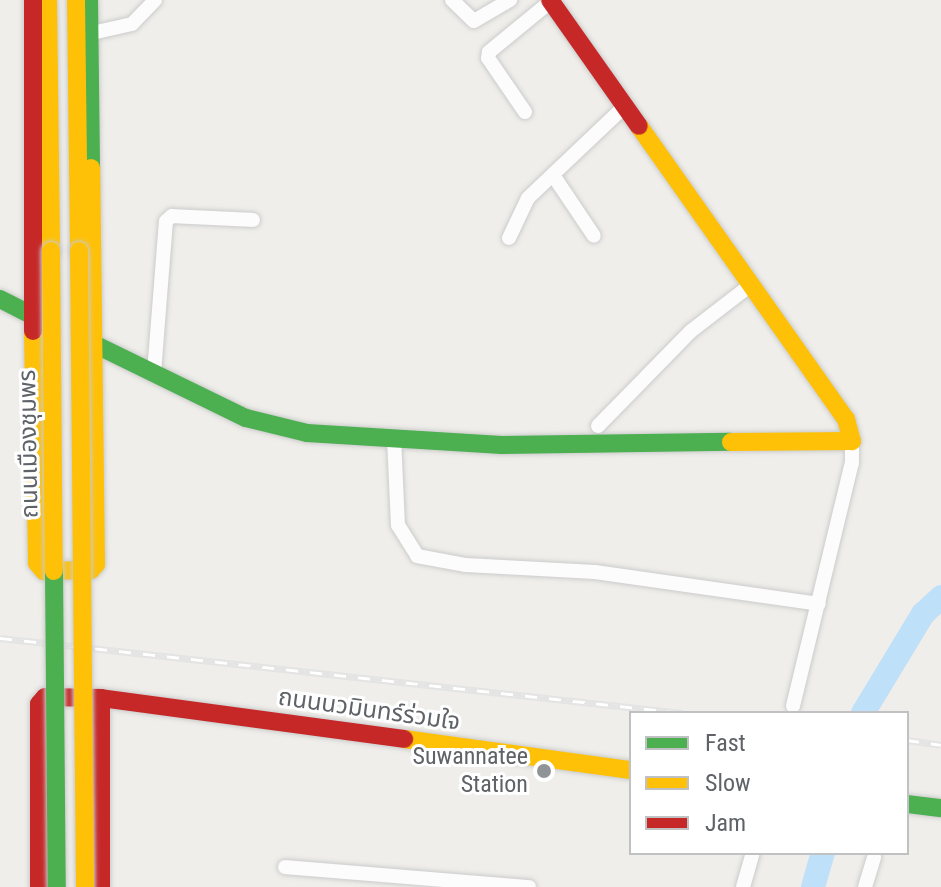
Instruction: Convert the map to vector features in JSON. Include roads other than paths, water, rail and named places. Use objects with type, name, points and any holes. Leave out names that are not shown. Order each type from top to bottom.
[{"type":"main road","points":[[33,0],[33,470],[37,563],[44,571],[91,570],[96,564],[92,33],[89,0]]},
{"type":"main road","name":"ถนนเมืองชุมพร","points":[[48,0],[57,887]]},
{"type":"main road","points":[[76,0],[85,887]]},
{"type":"main road","points":[[94,344],[270,427],[502,445],[852,441],[846,419],[551,1]]},
{"type":"main road","points":[[0,299],[31,315]]},
{"type":"main road","name":"ถนนนวมินทร์ร่วมใจ","points":[[39,887],[39,704],[45,697],[101,698],[629,770]]},
{"type":"main road","points":[[101,698],[101,887]]},
{"type":"main road","points":[[909,804],[941,808]]},
{"type":"street","points":[[92,33],[132,24],[155,0]]},
{"type":"street","points":[[452,0],[474,21],[510,0]]},
{"type":"street","points":[[525,112],[488,58],[489,52],[551,1]]},
{"type":"street","points":[[509,238],[528,198],[626,105]]},
{"type":"street","points":[[553,175],[594,236]]},
{"type":"street","points":[[154,373],[166,221],[172,216],[253,220]]},
{"type":"street","points":[[598,426],[691,331],[752,284]]},
{"type":"street","points":[[394,438],[398,525],[417,556],[466,565],[566,569],[819,604]]},
{"type":"street","points":[[793,706],[819,604],[852,441]]},
{"type":"street","points":[[743,887],[752,855]]},
{"type":"street","points":[[865,887],[874,857]]},
{"type":"street","points":[[285,867],[529,887]]},
{"type":"waterway","points":[[864,711],[923,614],[941,597]]},
{"type":"waterway","points":[[813,887],[822,855]]},
{"type":"railway","points":[[0,638],[665,711]]},
{"type":"railway","points":[[909,740],[941,745]]},
{"type":"place","name":"Suwannatee Station","points":[[544,771]]}]
